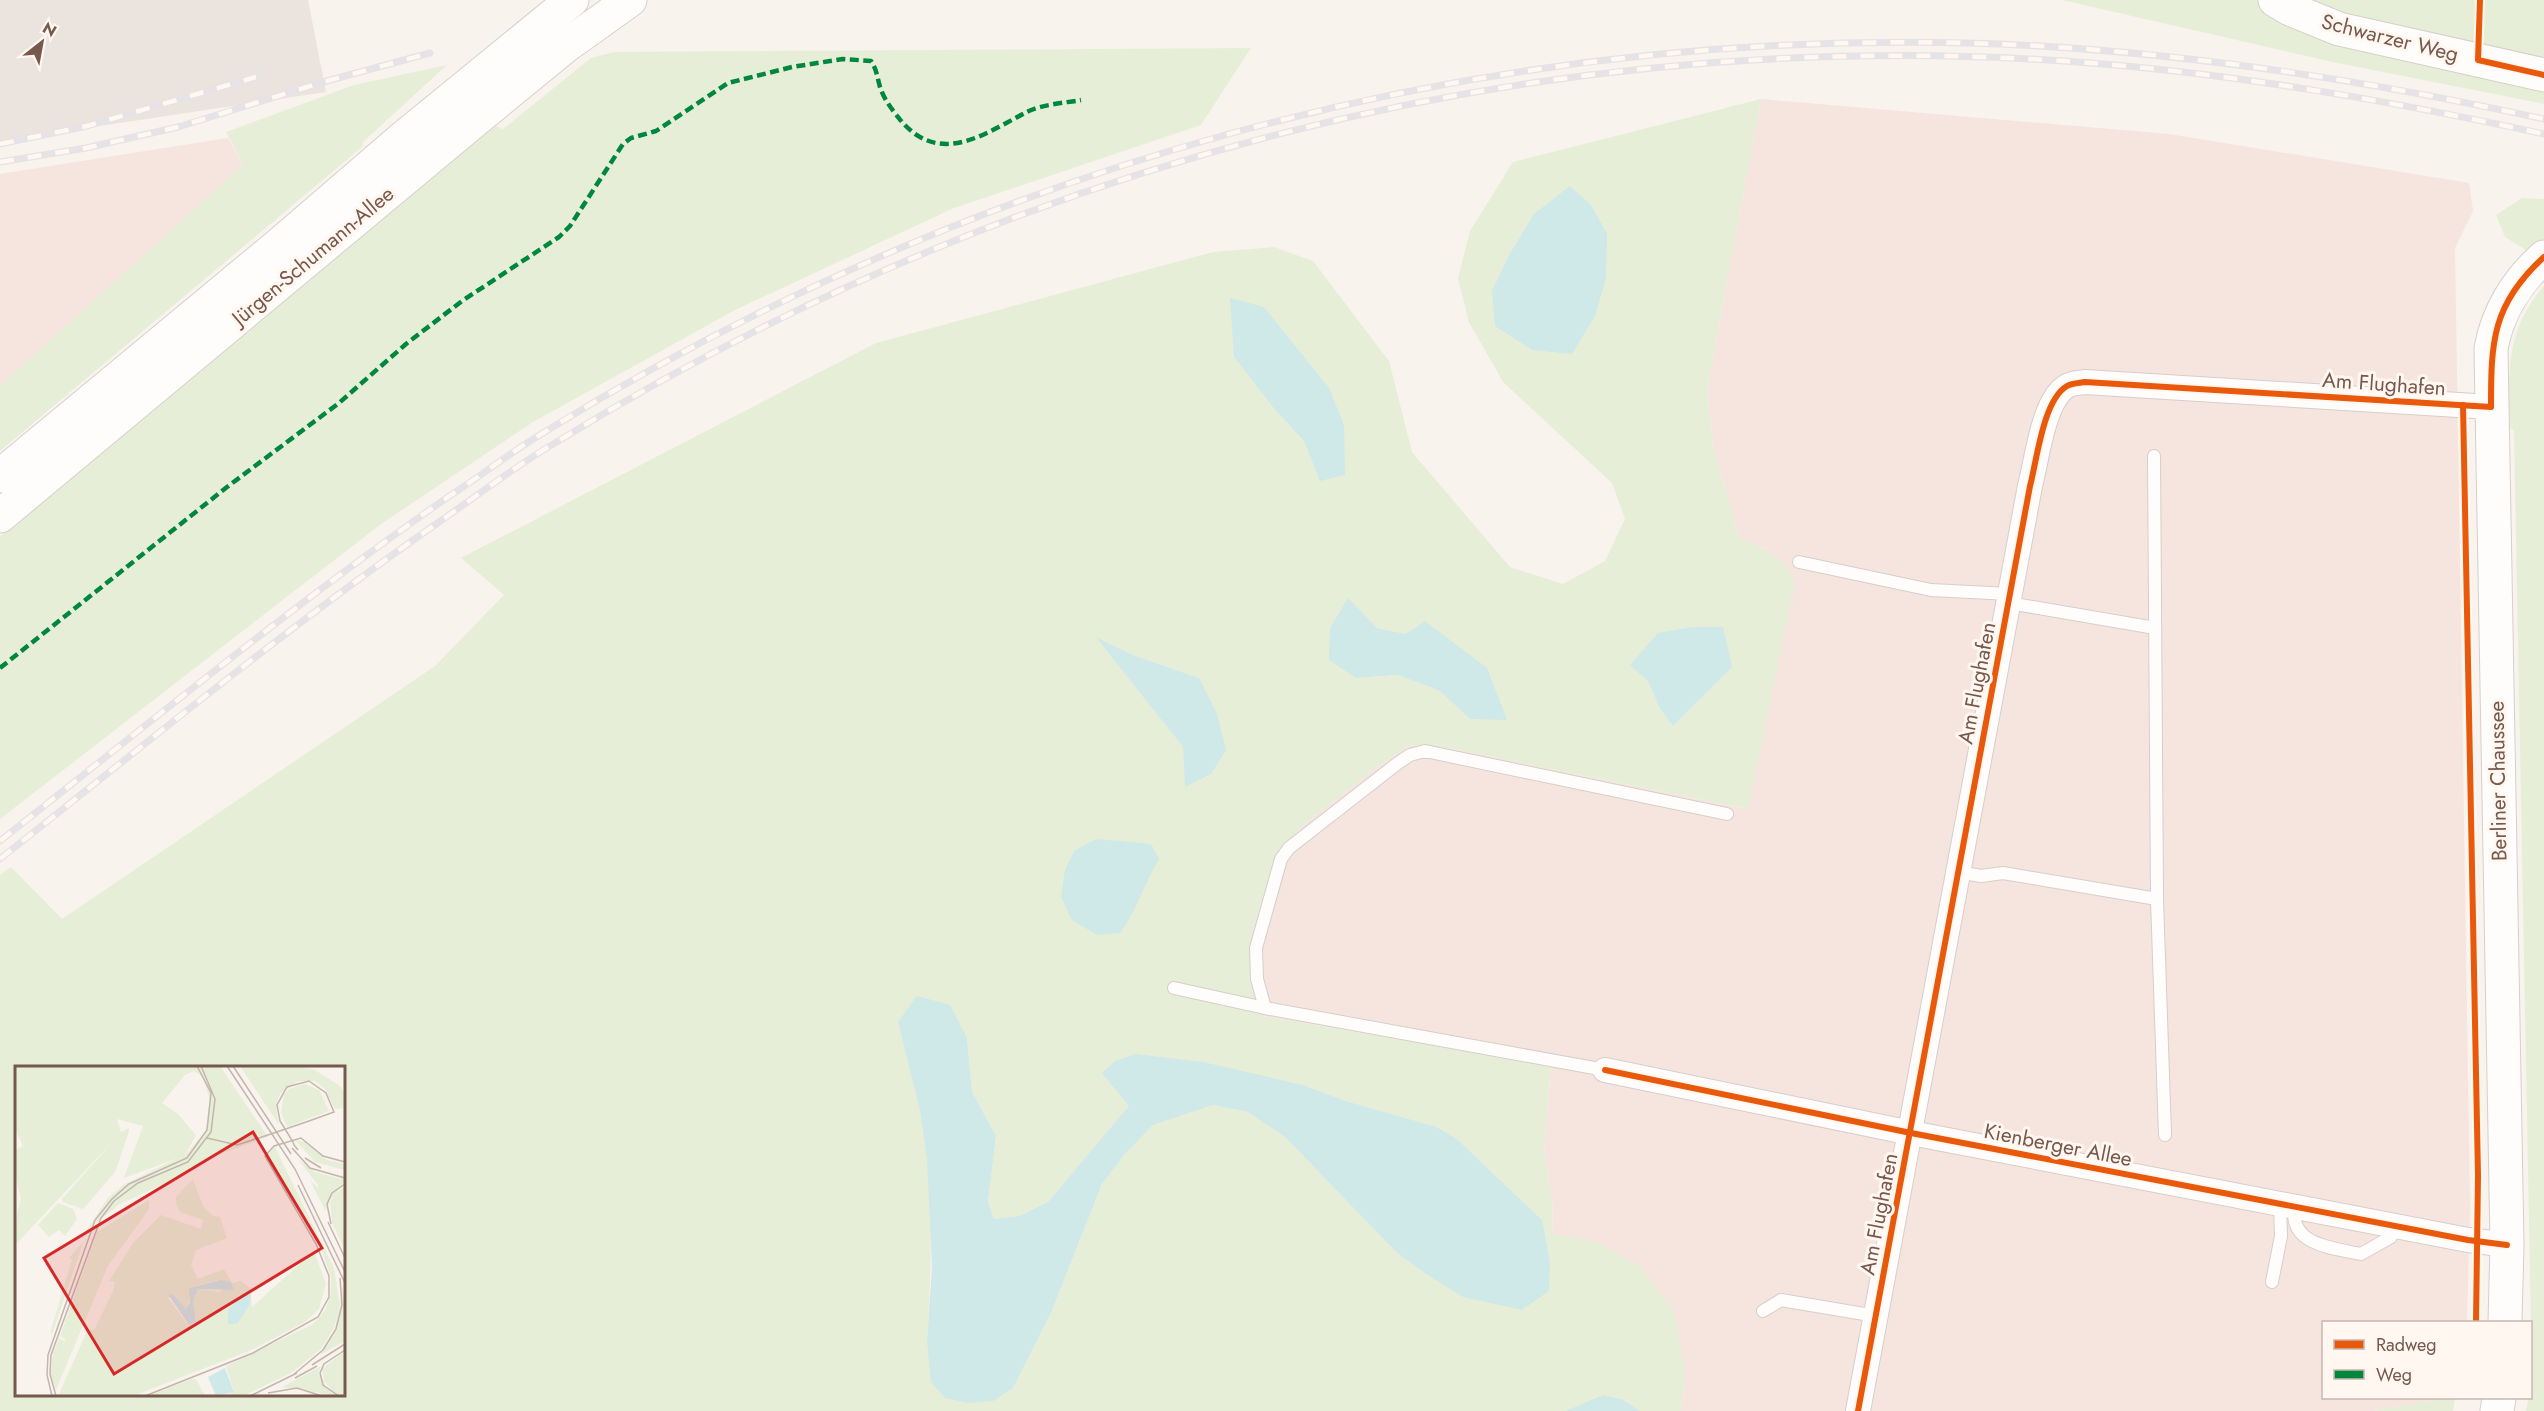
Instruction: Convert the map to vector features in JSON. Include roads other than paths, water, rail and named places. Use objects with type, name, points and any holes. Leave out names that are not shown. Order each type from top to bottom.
[{"type":"street","name":"Jürgen-Schumann-Allee","points":[[0,476],[281,243],[404,136],[572,0]]},
{"type":"street","name":"Jürgen-Schumann-Allee","points":[[0,516],[474,121],[567,45],[630,0]]},
{"type":"street","name":"Schwarzer Weg","points":[[2275,0],[2290,9],[2339,29],[2544,75]]},
{"type":"street","name":"Berliner Chaussee","points":[[2505,1321],[2506,1245],[2491,349],[2495,329],[2523,276],[2544,257]]},
{"type":"street","name":"Am Flughafen","points":[[1858,1411],[2030,486],[2049,407],[2057,394],[2068,385],[2097,382],[2491,408]]},
{"type":"street","name":"Kienberger Allee","points":[[1605,1070],[1911,1133],[2394,1226],[2506,1245]]},
{"type":"lane","points":[[2154,456],[2157,899],[2164,1135]]},
{"type":"lane","points":[[1799,562],[1931,590],[2009,598],[2155,628]]},
{"type":"lane","points":[[1265,1008],[1257,979],[1256,948],[1281,859],[1289,848],[1410,755],[1425,751],[1727,814]]},
{"type":"lane","points":[[1958,872],[1981,876],[2003,873],[2157,899]]},
{"type":"lane","points":[[1174,988],[1265,1008],[1605,1070]]},
{"type":"lane","points":[[2287,1205],[2297,1231],[2315,1244],[2361,1254],[2391,1237],[2394,1226]]},
{"type":"lane","points":[[2272,1282],[2287,1205]]},
{"type":"lane","points":[[1763,1311],[1781,1300],[1876,1316]]},
{"type":"water","points":[[1570,186],[1591,205],[1607,234],[1606,278],[1595,316],[1572,354],[1532,350],[1495,326],[1492,291],[1509,255],[1534,214]]},
{"type":"water","points":[[1230,298],[1264,307],[1329,388],[1344,425],[1345,475],[1320,481],[1304,441],[1275,410],[1234,357]]},
{"type":"water","points":[[1348,598],[1377,628],[1406,634],[1425,621],[1487,668],[1507,720],[1470,719],[1440,691],[1398,675],[1356,678],[1329,660],[1330,628]]},
{"type":"water","points":[[1692,627],[1723,627],[1732,667],[1673,726],[1660,709],[1648,681],[1630,665],[1658,633]]},
{"type":"water","points":[[1096,637],[1133,655],[1199,678],[1217,714],[1226,750],[1211,774],[1185,787],[1183,747]]},
{"type":"water","points":[[1097,839],[1151,844],[1159,859],[1120,933],[1097,935],[1072,920],[1061,897],[1065,870],[1075,850]]},
{"type":"water","points":[[917,996],[950,1005],[967,1038],[972,1092],[996,1136],[988,1202],[994,1219],[1019,1216],[1048,1202],[1129,1106],[1102,1073],[1115,1061],[1135,1054],[1203,1062],[1303,1085],[1346,1101],[1437,1127],[1457,1139],[1542,1220],[1550,1262],[1549,1291],[1522,1310],[1463,1297],[1396,1252],[1285,1137],[1248,1112],[1213,1105],[1153,1125],[1124,1155],[1102,1184],[1051,1313],[1013,1388],[993,1401],[968,1403],[945,1398],[931,1382],[927,1341],[932,1267],[927,1159],[920,1110],[898,1022]]},
{"type":"water","points":[[1603,1395],[1622,1399],[1640,1411],[1565,1411]]},
{"type":"railway","points":[[0,841],[336,578],[451,495],[543,433],[706,340],[875,259],[1049,190],[1227,134],[1408,92],[1593,62],[1779,45],[1967,43],[2040,46],[2185,58],[2330,78],[2544,119]]},
{"type":"railway","points":[[0,162],[86,148],[178,127],[323,82],[430,53]]},
{"type":"railway","points":[[0,859],[223,682],[336,596],[528,459],[555,443],[729,345],[908,260],[1092,190],[1280,134],[1472,93],[1667,67],[1865,56],[2064,61],[2185,72],[2365,99],[2544,134]]},
{"type":"railway","points":[[0,144],[87,126],[256,77]]}]
